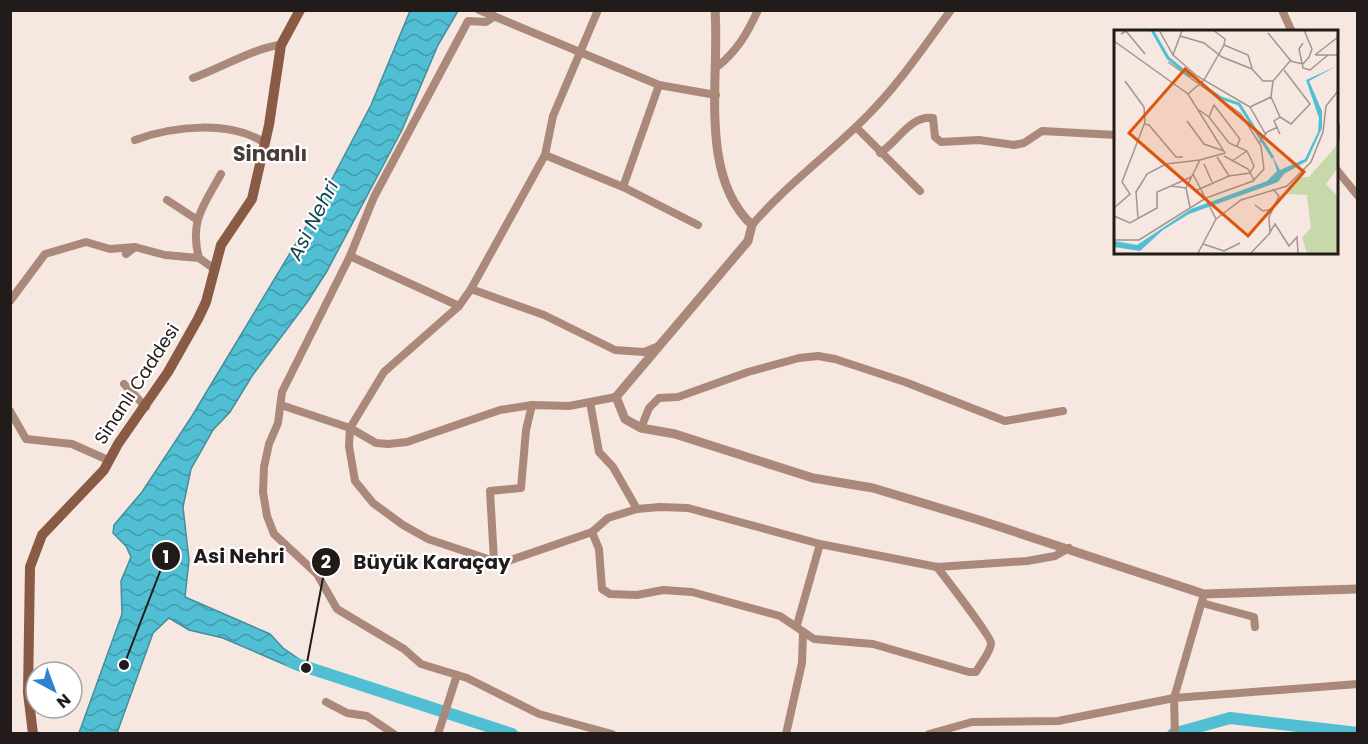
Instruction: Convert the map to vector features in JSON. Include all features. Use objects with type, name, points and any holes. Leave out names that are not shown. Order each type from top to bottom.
[{"type":"main road","name":"Sinanlı Caddesi","points":[[33,734],[28,674],[30,567],[33,556],[42,535],[52,522],[90,486],[146,407],[198,319],[206,302],[220,245],[252,199],[265,142],[282,45],[300,10]]},
{"type":"street","points":[[479,10],[659,85],[716,95]]},
{"type":"street","points":[[598,10],[553,116],[544,155],[471,289],[459,306],[384,372],[350,428],[349,446],[355,481],[364,495],[403,525],[428,539],[494,561],[505,562],[592,532],[608,518],[638,509],[688,508],[820,544],[937,567],[1027,561],[1055,556],[1069,548]]},
{"type":"street","points":[[716,10],[716,138],[721,173],[732,199],[753,225]]},
{"type":"street","points":[[717,67],[732,55],[741,43],[758,10]]},
{"type":"street","points":[[281,405],[350,428],[376,443],[397,443],[500,410],[532,405],[547,407],[616,397],[748,241],[753,225],[772,202],[856,127],[892,90],[951,10]]},
{"type":"street","points":[[1282,10],[1291,30]]},
{"type":"street","points":[[492,14],[486,22],[468,21],[374,197],[350,256],[282,392],[278,423],[269,444],[262,492],[274,534],[317,574],[337,609],[404,649],[429,669],[457,675],[540,714],[612,734]]},
{"type":"street","points":[[193,78],[223,67],[268,45],[282,45]]},
{"type":"street","points":[[623,187],[659,85]]},
{"type":"street","points":[[880,153],[896,142],[912,123],[924,117],[933,118],[935,138],[941,142],[979,140],[1014,145],[1024,143],[1042,131],[1114,135]]},
{"type":"street","points":[[856,127],[920,191]]},
{"type":"street","points":[[135,140],[153,133],[163,134],[183,128],[231,128],[265,142]]},
{"type":"street","points":[[544,155],[623,187],[698,225]]},
{"type":"street","points":[[1338,171],[1358,196]]},
{"type":"street","points":[[199,258],[195,243],[196,219],[221,174]]},
{"type":"street","points":[[167,200],[196,219]]},
{"type":"street","points":[[10,301],[45,254],[86,242],[110,249],[135,247],[165,255],[199,258],[213,268]]},
{"type":"street","points":[[126,254],[135,247]]},
{"type":"street","points":[[350,256],[459,306]]},
{"type":"street","points":[[471,289],[544,315],[615,350],[644,352],[658,346]]},
{"type":"street","points":[[641,428],[649,408],[659,398],[678,397],[748,372],[799,358],[818,356],[835,359],[905,382],[1005,421],[1063,411]]},
{"type":"street","points":[[124,384],[146,407]]},
{"type":"street","points":[[616,397],[625,419],[641,428],[675,434],[813,478],[873,488],[1069,548],[1254,617],[1255,627]]},
{"type":"street","points":[[590,402],[599,452],[613,467],[638,509]]},
{"type":"street","points":[[494,561],[490,491],[521,488],[525,430],[532,405]]},
{"type":"street","points":[[10,411],[26,439],[72,444],[108,460]]},
{"type":"street","points":[[592,532],[598,549],[602,589],[610,594],[637,596],[663,590],[692,592],[780,616],[814,639],[873,644],[969,672],[976,672],[992,646],[991,638],[937,567]]},
{"type":"street","points":[[796,625],[820,544]]},
{"type":"street","points":[[1203,598],[1358,589]]},
{"type":"street","points":[[1175,734],[1174,698],[1203,598]]},
{"type":"street","points":[[786,734],[802,663],[803,632]]},
{"type":"street","points":[[438,734],[447,697],[457,675]]},
{"type":"street","points":[[929,734],[972,722],[1058,721],[1174,698],[1358,684]]},
{"type":"street","points":[[326,702],[347,713],[367,716],[394,734]]},
{"type":"water","points":[[410,11],[458,11],[438,45],[402,130],[327,271],[308,301],[252,376],[230,412],[213,430],[191,469],[183,507],[189,560],[185,597],[270,634],[283,648],[305,663],[304,673],[223,638],[189,630],[169,618],[153,633],[117,733],[79,733],[122,614],[121,581],[131,557],[126,546],[113,533],[114,525],[142,492],[192,416],[313,215],[371,105]]},
{"type":"waterway","points":[[291,662],[512,734]]},
{"type":"waterway","points":[[1173,734],[1230,718],[1358,733]]},
{"type":"place","name":"Asi Nehri","points":[[124,665]]},
{"type":"place","name":"Büyük Karaçay","points":[[306,668]]},
{"type":"district","name":"Sinanlı","points":[[270,154]]}]
